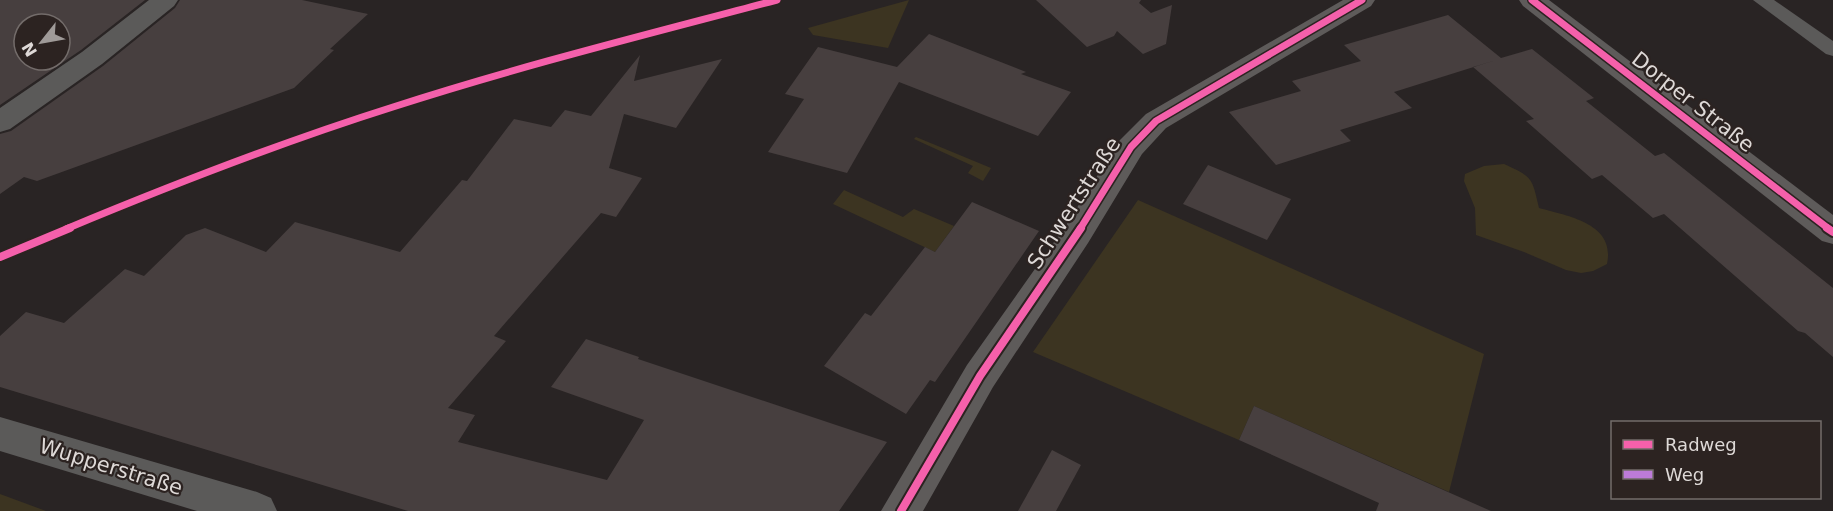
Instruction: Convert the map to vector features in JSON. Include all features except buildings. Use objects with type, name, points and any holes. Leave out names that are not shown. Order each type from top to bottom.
[{"type":"street","points":[[0,122],[92,58],[165,0]]},
{"type":"street","name":"Schwertstraße","points":[[901,511],[980,376],[1077,234],[1131,147],[1156,121],[1362,0]]},
{"type":"street","name":"Dorper Straße","points":[[1532,0],[1833,232]]},
{"type":"street","name":"Wupperstraße","points":[[0,434],[257,511]]},
{"type":"lane","points":[[1762,0],[1833,50]]},
{"type":"shaded area","points":[[909,0],[888,48],[813,35],[808,28]]},
{"type":"shaded area","points":[[916,137],[991,168],[983,181],[968,173],[973,166],[914,139]]},
{"type":"shaded area","points":[[1504,164],[1521,172],[1530,180],[1539,208],[1575,218],[1597,230],[1608,250],[1607,264],[1593,271],[1581,273],[1566,270],[1476,235],[1475,208],[1464,181],[1465,174],[1484,166]]},
{"type":"shaded area","points":[[844,190],[903,217],[914,209],[954,226],[935,252],[833,204]]},
{"type":"shaded area","points":[[1138,200],[1484,354],[1449,492],[1254,406],[1239,440],[1033,352]]},
{"type":"shaded area","points":[[0,494],[46,511],[0,511]]},
{"type":"cycle path","points":[[0,257],[195,177],[343,123],[537,64],[777,0]]},
{"type":"cycle path","points":[[901,511],[980,376],[1077,234],[1131,147],[1156,121],[1362,0]]},
{"type":"cycle path","points":[[1532,0],[1833,232]]}]
